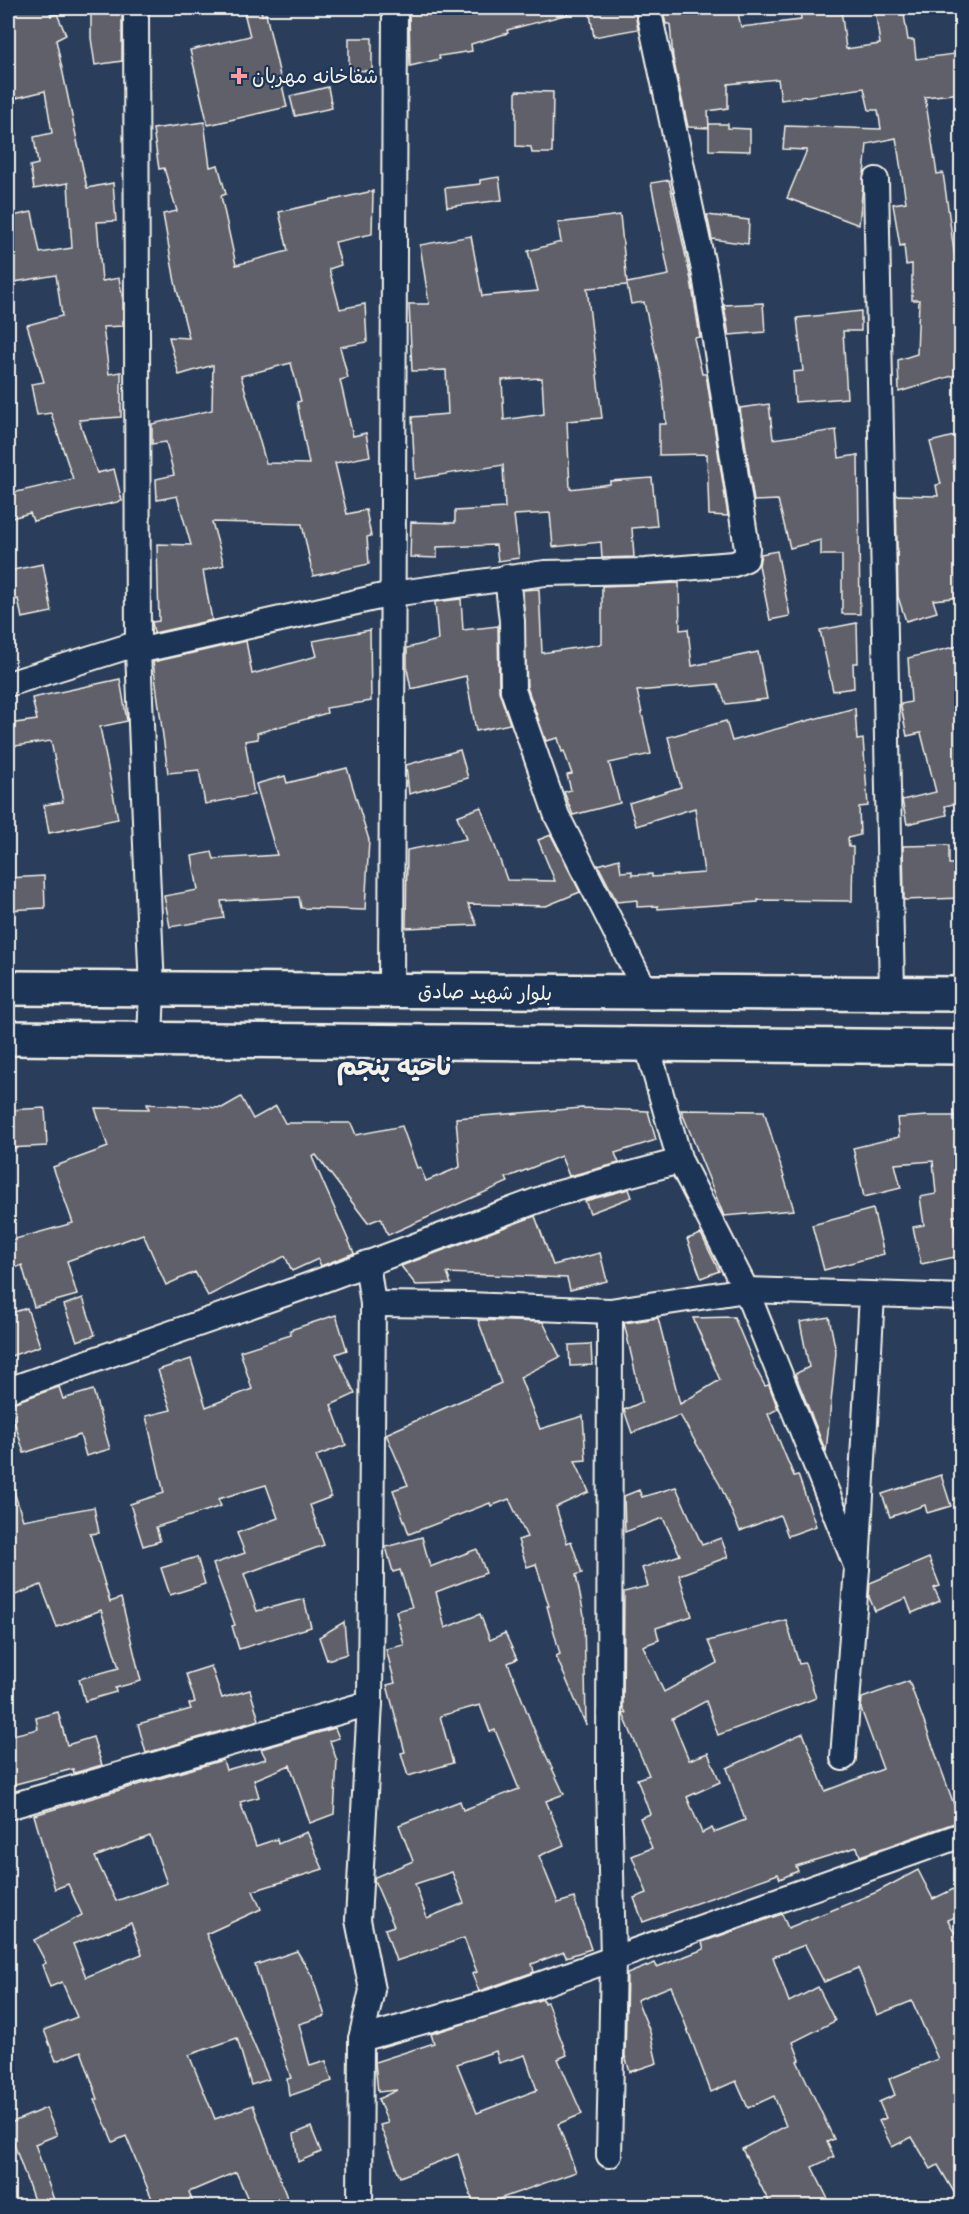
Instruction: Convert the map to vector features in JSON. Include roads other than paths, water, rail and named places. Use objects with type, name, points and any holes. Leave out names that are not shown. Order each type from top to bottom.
[{"type":"main road","name":"بلوار شهید صادق","points":[[8,988],[647,994],[892,992],[962,994]]},
{"type":"main road","points":[[8,1038],[962,1047]]},
{"type":"street","points":[[136,8],[139,647],[152,990],[150,1039]]},
{"type":"street","points":[[391,991],[395,8]]},
{"type":"street","points":[[8,684],[139,647],[392,594],[545,573],[734,564],[747,559],[705,275],[648,8]]},
{"type":"street","points":[[876,180],[892,992]]},
{"type":"street","points":[[507,578],[512,621],[513,690],[557,816],[647,994]]},
{"type":"street","points":[[647,1045],[680,1161],[746,1290],[857,1568]]},
{"type":"street","points":[[8,1390],[368,1263],[552,1195],[680,1161]]},
{"type":"street","points":[[360,2206],[362,2039],[372,1990],[358,1920],[370,1703],[373,1304],[368,1263]]},
{"type":"street","points":[[373,1304],[468,1305],[610,1311],[746,1290],[962,1297]]},
{"type":"street","points":[[843,1758],[857,1568],[872,1294]]},
{"type":"street","points":[[609,2155],[613,1960],[609,1759],[610,1311]]},
{"type":"street","points":[[11,1806],[370,1703]]},
{"type":"street","points":[[362,2039],[491,2002],[962,1835]]},
{"type":"place","name":"شفاخانه مهربان","points":[[239,76]]},
{"type":"district","name":"ناحیه پنجم","points":[[394,1066]]}]
